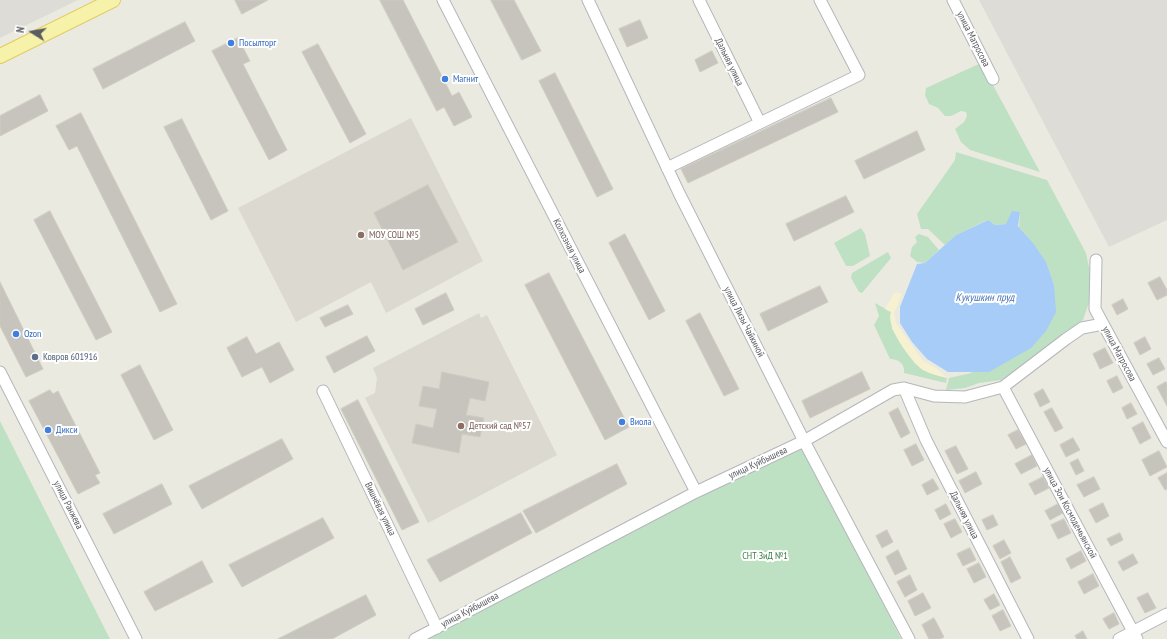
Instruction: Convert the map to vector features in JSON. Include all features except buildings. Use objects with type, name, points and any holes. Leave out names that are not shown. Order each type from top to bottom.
[{"type":"main road","points":[[0,56],[113,0]]},
{"type":"street","name":"Колхозная улица","points":[[443,0],[696,492]]},
{"type":"street","name":"улица Лизы Чайкиной","points":[[588,0],[667,168],[804,441],[909,639]]},
{"type":"street","name":"Дальняя улица","points":[[699,0],[760,123]]},
{"type":"street","points":[[667,168],[859,75],[820,0]]},
{"type":"street","name":"улица Матросова","points":[[953,0],[993,79]]},
{"type":"street","name":"улица Матросова","points":[[1096,260],[1095,309],[1167,442]]},
{"type":"street","points":[[904,388],[934,396],[965,398],[1004,387],[1082,328],[1103,324]]},
{"type":"street","name":"улица Ранжева","points":[[0,372],[136,639]]},
{"type":"street","name":"улица Зои Космодемьянской","points":[[1004,387],[1135,635]]},
{"type":"street","name":"улица Куйбышева","points":[[415,639],[696,492],[804,441],[893,390],[904,388]]},
{"type":"street","name":"Дальняя улица","points":[[904,388],[926,440],[1028,639]]},
{"type":"street","name":"Вишнёвая улица","points":[[323,391],[437,628]]},
{"type":"street","points":[[1119,639],[1135,635],[1167,614]]},
{"type":"shaded area","points":[[0,0],[78,0],[0,38]]},
{"type":"shaded area","points":[[979,0],[1167,0],[1167,220],[1109,247]]},
{"type":"shaded area","name":"МОУ СОШ №5","points":[[411,118],[483,261],[386,313],[371,282],[296,322],[238,208]]},
{"type":"shaded area","name":"Детский сад №57","points":[[479,313],[481,318],[487,315],[557,455],[428,523],[365,398],[375,393],[377,378],[373,368]]},
{"type":"green space","points":[[981,63],[1040,172],[970,150],[961,142],[955,129],[964,122],[967,116],[966,112],[961,111],[951,116],[945,116],[938,108],[929,104],[925,95],[926,88]]},
{"type":"green space","points":[[956,152],[1047,180],[1086,253],[1090,272],[1090,300],[1083,320],[1046,350],[1001,380],[979,383],[965,388],[946,390],[949,378],[971,373],[1054,285],[1040,254],[1031,240],[1019,227],[1020,212],[1006,224],[995,225],[987,220],[956,235],[945,245],[928,229],[921,229],[917,214],[955,160]]},
{"type":"green space","points":[[861,228],[865,234],[870,256],[853,266],[846,266],[834,243]]},
{"type":"green space","points":[[919,234],[928,237],[939,250],[925,263],[917,262],[910,256],[912,247],[917,242],[915,237]]},
{"type":"green space","points":[[888,252],[891,258],[862,293],[859,292],[851,278],[852,273]]},
{"type":"green space","points":[[875,303],[891,312],[892,329],[914,362],[923,370],[947,378],[946,383],[904,373],[904,367],[901,363],[890,359],[874,325],[879,316]]},
{"type":"green space","points":[[0,421],[110,639],[0,639]]},
{"type":"green space","name":"СНТ ЗиД №1","points":[[803,442],[901,639],[427,639]]},
{"type":"sand","points":[[895,292],[902,294],[894,314],[896,323],[923,361],[936,368],[947,378],[923,370],[912,360],[900,343],[892,326],[890,318],[891,312],[885,309]]},
{"type":"water","name":"Кукушкин пруд","points":[[1012,211],[1020,212],[1018,226],[1033,243],[1046,262],[1054,285],[1056,312],[1046,331],[1031,348],[989,372],[948,372],[927,359],[912,342],[900,323],[900,307],[917,264],[925,263],[956,235],[988,220],[995,225],[1006,224]]},
{"type":"place","name":"Посылторг","points":[[231,43]]},
{"type":"place","name":"Магнит","points":[[445,79]]},
{"type":"place","name":"МОУ СОШ №5","points":[[361,235]]},
{"type":"place","name":"Ozon","points":[[16,334]]},
{"type":"place","name":"Ковров 601916","points":[[35,357]]},
{"type":"place","name":"Виола","points":[[622,422]]},
{"type":"place","name":"Детский сад №57","points":[[461,426]]},
{"type":"place","name":"Дикси","points":[[48,430]]}]
